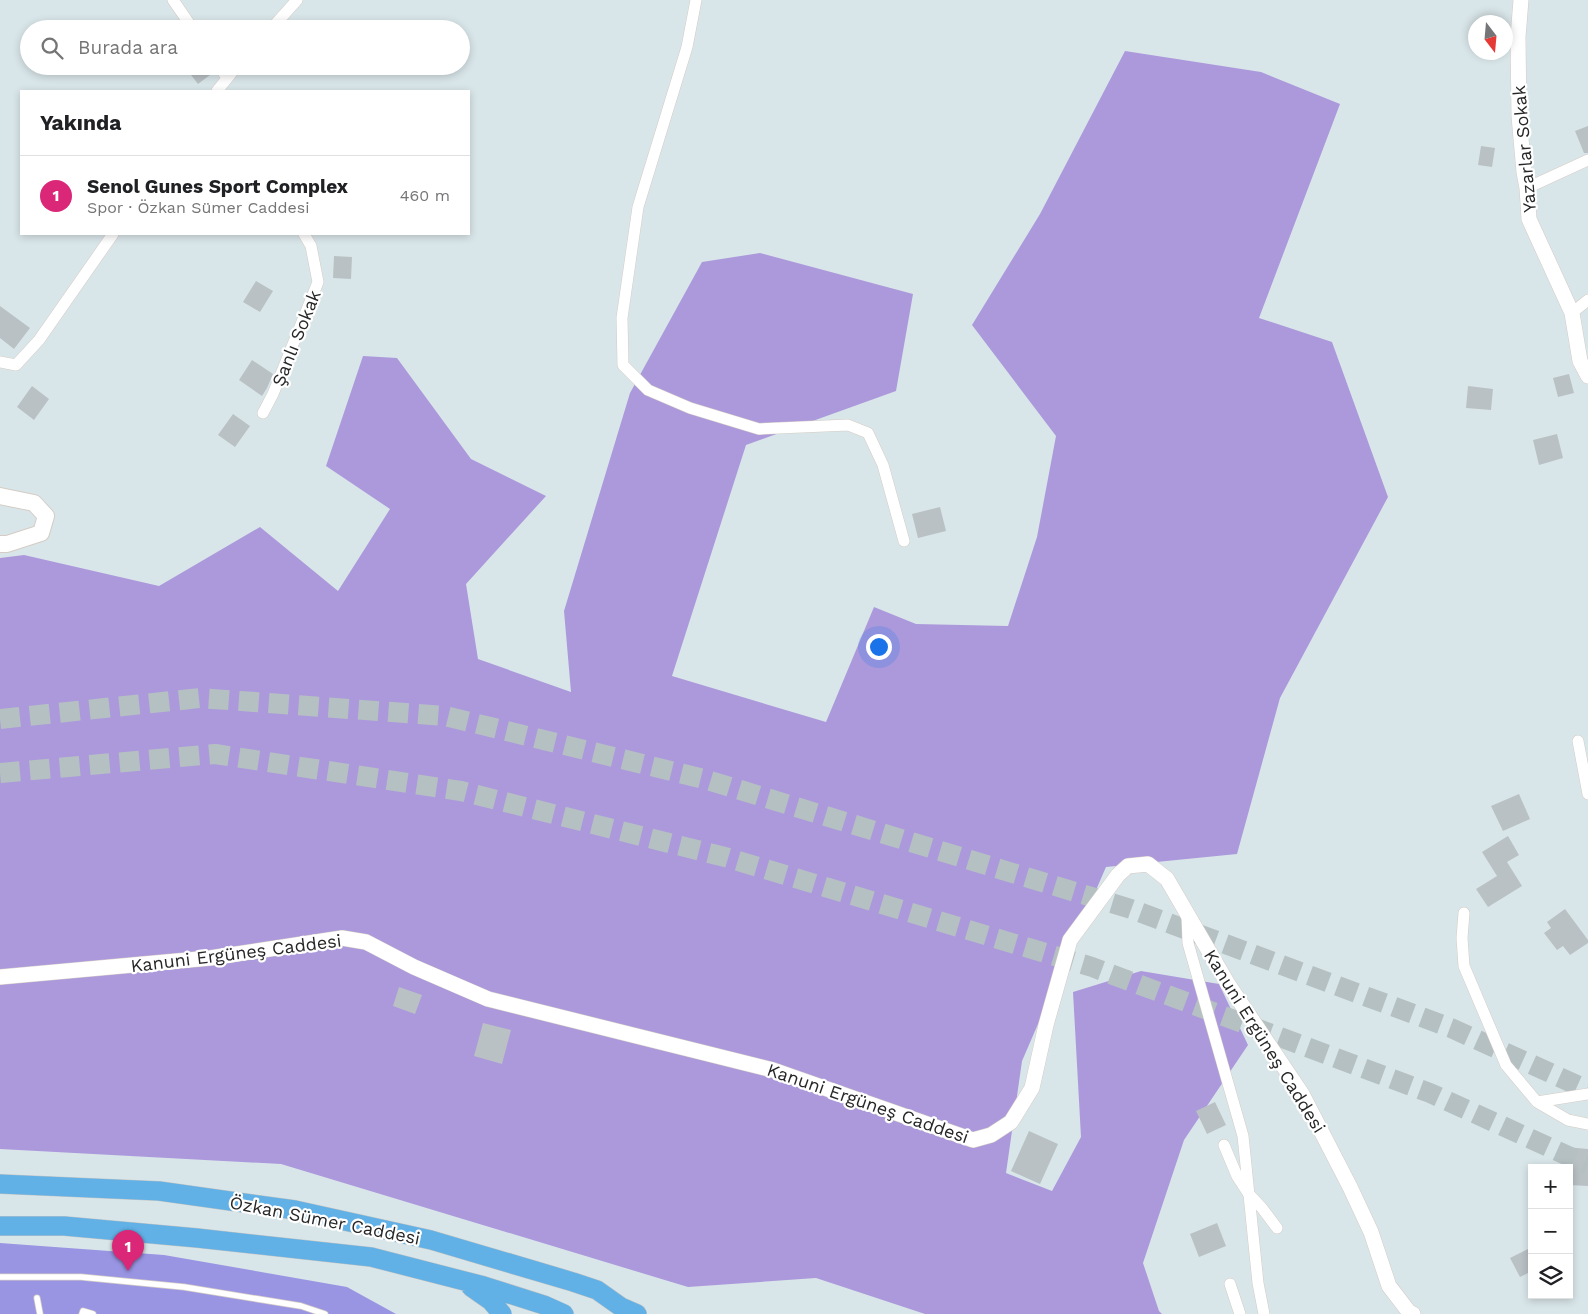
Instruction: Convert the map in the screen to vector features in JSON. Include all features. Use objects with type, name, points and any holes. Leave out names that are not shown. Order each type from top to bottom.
[{"type":"main road","points":[[0,496],[34,503],[46,516],[41,533],[7,544],[0,544]]},
{"type":"main road","name":"Özkan Sümer Caddesi","points":[[0,1184],[159,1191],[295,1210],[431,1240],[573,1282],[596,1290],[621,1307],[637,1314]]},
{"type":"main road","name":"Özkan Sümer Caddesi","points":[[0,1226],[64,1226],[371,1257],[484,1286],[544,1305],[564,1314]]},
{"type":"main road","points":[[459,1279],[491,1301],[502,1314]]},
{"type":"street","points":[[173,0],[187,20]]},
{"type":"street","points":[[279,20],[297,0]]},
{"type":"street","points":[[696,0],[687,47],[638,207],[622,318],[623,365],[648,390],[690,408],[759,429],[848,425],[868,433],[883,465],[904,541]]},
{"type":"street","name":"Yazarlar Sokak","points":[[1521,0],[1518,38],[1519,116],[1524,172],[1528,188],[1529,219],[1572,313],[1580,361],[1588,376]]},
{"type":"street","points":[[218,90],[230,75]]},
{"type":"street","points":[[1528,188],[1588,160]]},
{"type":"street","points":[[0,362],[16,365],[39,340],[112,235]]},
{"type":"street","name":"Şanlı Sokak","points":[[263,413],[273,394],[318,282],[312,246],[305,235]]},
{"type":"street","points":[[1572,313],[1588,300]]},
{"type":"street","points":[[1578,742],[1588,794]]},
{"type":"street","name":"Kanuni Ergüneş Caddesi","points":[[0,977],[210,958],[342,938],[366,942],[414,967],[488,999],[773,1070],[973,1140],[991,1135],[1011,1122],[1032,1088],[1046,1025],[1070,940],[1118,875],[1128,866],[1148,864],[1167,879],[1228,984],[1302,1094],[1371,1232],[1390,1286],[1412,1314]]},
{"type":"street","points":[[1464,913],[1462,938],[1464,966],[1506,1066],[1537,1102],[1568,1120],[1588,1124]]},
{"type":"street","points":[[1187,914],[1188,943],[1243,1136],[1258,1282],[1264,1314]]},
{"type":"street","points":[[1537,1102],[1588,1094]]},
{"type":"street","points":[[1224,1145],[1237,1176],[1276,1228]]},
{"type":"street","points":[[1230,1284],[1240,1314]]},
{"type":"lane","points":[[0,1277],[81,1277],[184,1287],[301,1306],[325,1314]]},
{"type":"lane","points":[[37,1298],[40,1314]]},
{"type":"lane","points":[[82,1314],[83,1311],[93,1314]]},
{"type":"shaded area","points":[[1125,51],[1261,72],[1340,104],[1259,318],[1332,342],[1388,497],[1280,698],[1237,854],[1106,867],[1022,1061],[1006,1173],[1052,1191],[1081,1137],[1073,992],[1141,971],[1219,984],[1248,1045],[1184,1140],[1143,1263],[1159,1311],[1162,1314],[925,1314],[816,1278],[688,1287],[281,1164],[0,1149],[0,558],[24,555],[159,586],[260,527],[338,591],[390,509],[326,466],[363,356],[397,358],[471,459],[546,496],[466,584],[478,659],[571,692],[564,611],[630,393],[702,262],[760,253],[913,294],[896,391],[746,445],[672,676],[826,722],[874,607],[916,624],[1008,626],[1037,537],[1056,436],[972,325],[1040,214]]},
{"type":"shaded area","points":[[0,1243],[164,1255],[347,1287],[396,1314],[0,1314]]},
{"type":"building","points":[[191,75],[210,75],[198,84]]},
{"type":"building","points":[[1588,126],[1588,153],[1584,153],[1575,131]]},
{"type":"building","points":[[1481,146],[1495,148],[1492,167],[1478,165]]},
{"type":"building","points":[[334,256],[352,257],[351,279],[333,278]]},
{"type":"building","points":[[256,281],[273,291],[260,312],[243,302]]},
{"type":"building","points":[[0,306],[30,328],[14,349],[0,338]]},
{"type":"building","points":[[252,360],[273,374],[262,396],[239,380]]},
{"type":"building","points":[[1569,374],[1574,393],[1558,397],[1553,378]]},
{"type":"building","points":[[32,386],[49,399],[34,420],[17,407]]},
{"type":"building","points":[[1468,386],[1493,389],[1491,410],[1466,408]]},
{"type":"building","points":[[233,414],[250,426],[235,447],[218,435]]},
{"type":"building","points":[[1557,434],[1563,458],[1539,465],[1533,440]]},
{"type":"building","points":[[940,507],[946,531],[918,538],[912,514]]},
{"type":"building","points":[[1519,794],[1530,819],[1503,831],[1491,806]]},
{"type":"building","points":[[1508,836],[1519,855],[1507,862],[1522,886],[1488,907],[1476,889],[1497,876],[1482,852]]},
{"type":"building","points":[[1565,909],[1588,940],[1588,943],[1570,955],[1563,946],[1557,950],[1544,933],[1551,928],[1547,922]]},
{"type":"building","points":[[399,987],[422,995],[415,1014],[393,1006]]},
{"type":"building","points":[[483,1023],[511,1030],[502,1064],[474,1056]]},
{"type":"building","points":[[1215,1102],[1226,1125],[1207,1134],[1196,1111]]},
{"type":"building","points":[[1029,1131],[1058,1144],[1040,1184],[1011,1171]]},
{"type":"building","points":[[1566,1147],[1588,1149],[1588,1186],[1573,1185],[1573,1164],[1564,1164]]},
{"type":"building","points":[[1217,1223],[1226,1246],[1199,1257],[1190,1234]]},
{"type":"building","points":[[1528,1249],[1528,1273],[1520,1277],[1510,1258]]},
{"type":"tunnel","points":[[0,719],[200,698],[445,716],[704,779],[1131,909],[1451,1028],[1588,1090]]},
{"type":"tunnel","points":[[0,773],[215,754],[461,791],[725,857],[1092,967],[1430,1093],[1588,1165]]},
{"type":"place","name":"Senol Gunes Sport Complex","points":[[128,1271]]}]
